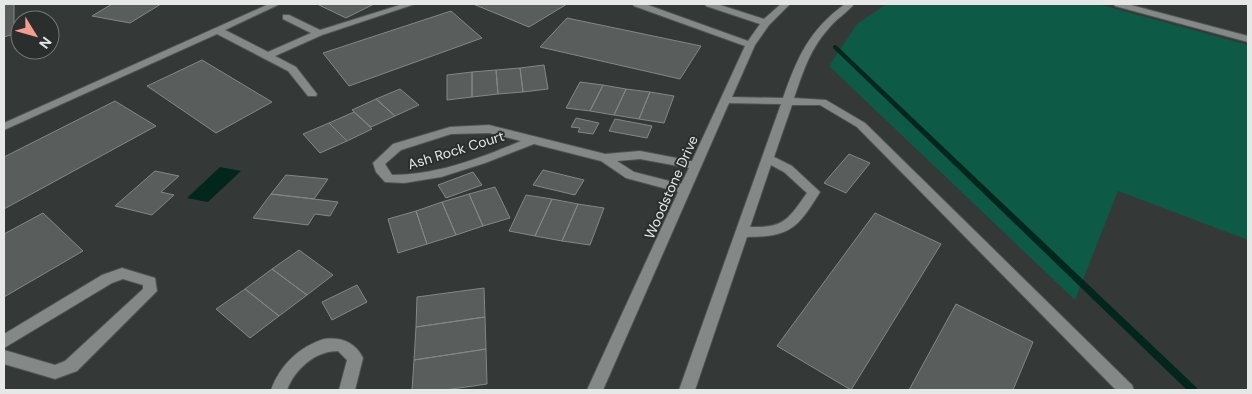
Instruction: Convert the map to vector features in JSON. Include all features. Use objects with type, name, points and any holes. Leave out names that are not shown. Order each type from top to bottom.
[{"type":"street","points":[[4,127],[276,4]]},
{"type":"street","points":[[268,56],[319,33],[411,4]]},
{"type":"street","points":[[637,4],[750,45]]},
{"type":"street","points":[[709,4],[766,23]]},
{"type":"street","name":"Woodstone Drive","points":[[595,390],[750,45],[766,23],[786,4]]},
{"type":"street","points":[[686,390],[802,59],[814,38],[837,13],[850,4]]},
{"type":"street","points":[[1118,4],[1248,39]]},
{"type":"street","points":[[286,17],[319,33]]},
{"type":"street","points":[[217,30],[292,70],[312,94]]},
{"type":"street","points":[[726,100],[822,102],[861,125],[1126,390]]},
{"type":"street","name":"Ash Rock Court","points":[[531,141],[500,155],[406,181],[389,179],[382,172],[380,163],[397,146],[450,131],[489,129],[605,158],[640,155],[696,166]]},
{"type":"street","name":"Ash Rock Court","points":[[605,158],[630,175],[686,190]]},
{"type":"street","points":[[742,232],[772,232],[790,225],[814,192],[788,169],[767,158]]},
{"type":"street","points":[[4,342],[107,279],[122,273],[150,282],[150,291],[71,366],[55,372],[4,357]]},
{"type":"street","points":[[279,390],[282,378],[300,360],[322,346],[342,345],[355,358],[347,390]]},
{"type":"green space","points":[[887,4],[1098,4],[1248,45],[1248,240],[1118,191],[1075,300],[829,66],[857,24]]},
{"type":"shaded area","points":[[220,167],[241,171],[208,202],[187,198]]},
{"type":"building","points":[[4,4],[14,4],[14,10],[10,10],[10,35],[4,37]]},
{"type":"building","points":[[112,4],[161,4],[130,23],[92,16]]},
{"type":"building","points":[[317,4],[374,4],[346,18]]},
{"type":"building","points":[[473,4],[567,4],[529,27]]},
{"type":"building","points":[[451,11],[482,38],[349,86],[323,53]]},
{"type":"building","points":[[567,18],[701,46],[680,79],[540,47]]},
{"type":"building","points":[[202,60],[272,102],[216,133],[147,86]]},
{"type":"building","points":[[544,65],[548,89],[523,92],[520,68]]},
{"type":"building","points":[[520,68],[523,92],[498,94],[496,70]]},
{"type":"building","points":[[496,70],[498,94],[472,97],[472,72]]},
{"type":"building","points":[[472,72],[472,97],[447,100],[447,75]]},
{"type":"building","points":[[580,82],[603,85],[590,111],[566,108]]},
{"type":"building","points":[[603,85],[626,89],[614,115],[590,111]]},
{"type":"building","points":[[400,89],[419,105],[395,116],[376,99]]},
{"type":"building","points":[[626,89],[650,92],[639,119],[614,115]]},
{"type":"building","points":[[650,92],[674,96],[664,123],[639,119]]},
{"type":"building","points":[[376,99],[395,116],[371,127],[352,110]]},
{"type":"building","points":[[115,101],[156,126],[4,209],[4,157]]},
{"type":"building","points":[[354,112],[372,129],[347,141],[329,123]]},
{"type":"building","points":[[576,118],[599,123],[593,134],[578,132],[580,128],[571,127]]},
{"type":"building","points":[[615,119],[652,126],[647,138],[609,131]]},
{"type":"building","points":[[329,123],[347,141],[320,153],[303,134]]},
{"type":"building","points":[[849,154],[870,163],[846,193],[824,183]]},
{"type":"building","points":[[543,170],[584,180],[575,195],[533,185]]},
{"type":"building","points":[[155,171],[179,176],[161,192],[174,195],[152,215],[115,206]]},
{"type":"building","points":[[473,172],[482,185],[446,198],[438,185]]},
{"type":"building","points":[[286,175],[328,179],[314,199],[271,194]]},
{"type":"building","points":[[495,187],[510,218],[483,226],[469,194]]},
{"type":"building","points":[[271,194],[338,202],[330,216],[315,214],[308,225],[253,218]]},
{"type":"building","points":[[469,194],[483,226],[456,235],[442,202]]},
{"type":"building","points":[[526,195],[552,199],[535,236],[509,231]]},
{"type":"building","points":[[552,199],[578,204],[562,241],[535,236]]},
{"type":"building","points":[[442,202],[456,235],[427,244],[416,211]]},
{"type":"building","points":[[578,204],[604,208],[590,245],[562,241]]},
{"type":"building","points":[[416,211],[427,244],[398,253],[388,219]]},
{"type":"building","points":[[43,213],[83,251],[4,297],[4,234]]},
{"type":"building","points":[[875,213],[941,244],[851,390],[777,346]]},
{"type":"building","points":[[299,250],[333,275],[307,295],[272,269]]},
{"type":"building","points":[[272,269],[307,295],[279,316],[245,289]]},
{"type":"building","points":[[357,285],[367,302],[332,320],[322,302]]},
{"type":"building","points":[[484,288],[485,317],[416,327],[417,297]]},
{"type":"building","points":[[245,289],[279,316],[250,338],[216,309]]},
{"type":"building","points":[[956,304],[1033,342],[1013,390],[909,390]]},
{"type":"building","points":[[485,317],[486,349],[414,360],[416,327]]},
{"type":"building","points":[[486,349],[487,384],[445,390],[412,390],[414,360]]},
{"type":"waterway","points":[[835,47],[1193,390]]}]
